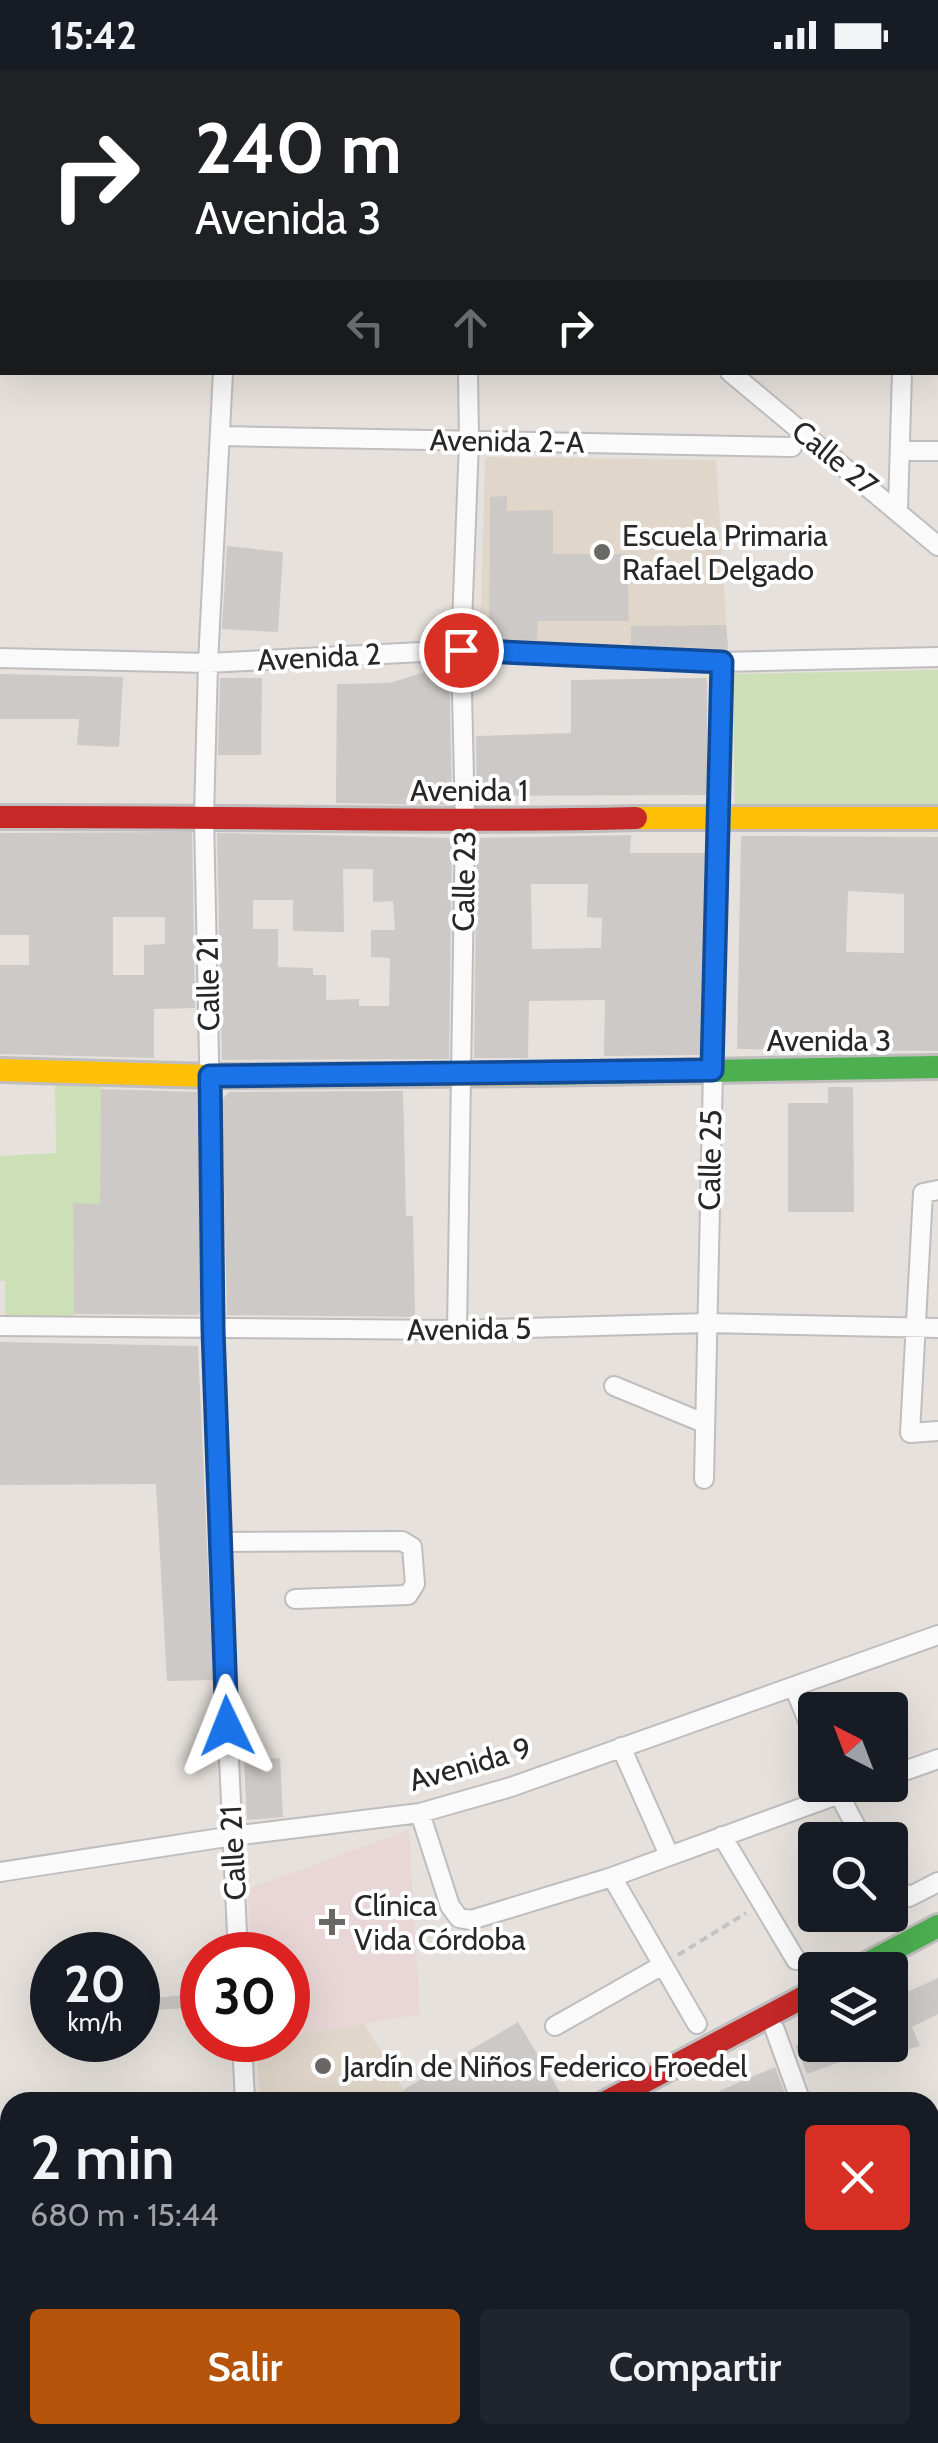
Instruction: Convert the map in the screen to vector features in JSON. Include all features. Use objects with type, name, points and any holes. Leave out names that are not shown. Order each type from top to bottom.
[{"type":"main road","name":"Avenida 1","points":[[0,816],[465,822],[717,816],[938,818]]},
{"type":"main road","name":"Avenida 3","points":[[0,1070],[210,1076],[938,1068]]},
{"type":"main road","points":[[889,1952],[938,1926]]},
{"type":"main road","points":[[908,1963],[938,1948]]},
{"type":"main road","points":[[625,2092],[798,2000]]},
{"type":"main road","points":[[659,2092],[798,2018]]},
{"type":"street","name":"Calle 21","points":[[224,375],[204,816],[219,1542],[237,1932]]},
{"type":"street","name":"Calle 23","points":[[457,1330],[465,822],[461,650],[468,375]]},
{"type":"street","name":"Calle 27","points":[[734,375],[938,546]]},
{"type":"street","points":[[898,510],[902,375]]},
{"type":"street","name":"Avenida 2-A","points":[[221,436],[792,448]]},
{"type":"street","points":[[900,451],[938,451]]},
{"type":"street","name":"Avenida 2","points":[[0,658],[208,663],[461,650],[722,662],[938,657]]},
{"type":"street","name":"Calle 25","points":[[704,1478],[722,662]]},
{"type":"street","points":[[938,1190],[924,1193],[910,1433],[938,1431]]},
{"type":"street","name":"Avenida 5","points":[[0,1326],[213,1330],[706,1324],[938,1328]]},
{"type":"street","points":[[614,1386],[704,1423]]},
{"type":"street","points":[[219,1542],[402,1541],[412,1548],[415,1584],[408,1595],[295,1599]]},
{"type":"street","name":"Avenida 9","points":[[0,1872],[232,1836],[420,1813],[511,1787],[938,1635]]},
{"type":"street","points":[[794,1687],[798,1697]]},
{"type":"street","points":[[621,1746],[670,1855]]},
{"type":"street","points":[[908,1770],[938,1759]]},
{"type":"street","points":[[420,1813],[450,1906],[454,1914],[471,1920],[612,1877],[806,1802]]},
{"type":"street","points":[[722,1836],[796,1960]]},
{"type":"street","points":[[612,1877],[697,2024]]},
{"type":"street","points":[[908,1897],[938,1882]]},
{"type":"street","points":[[555,2026],[661,1966]]},
{"type":"street","points":[[774,2030],[797,2092]]},
{"type":"street","points":[[243,2062],[245,2092]]},
{"type":"path","points":[[661,1966],[762,1904]]},
{"type":"shaded area","name":"Escuela Primaria Rafael Delgado","points":[[485,457],[716,460],[728,650],[480,644]]},
{"type":"shaded area","name":"Clínica Vida Córdoba","points":[[409,1830],[420,2014],[310,2033],[310,1932],[250,1932],[248,1889]]},
{"type":"shaded area","name":"Jardín de Niños Federico Froedel","points":[[364,2023],[405,2092],[259,2092],[257,2062],[310,2062],[310,2033]]},
{"type":"green space","points":[[938,670],[938,805],[735,806],[733,674]]},
{"type":"green space","points":[[55,1083],[101,1084],[100,1204],[73,1204],[74,1318],[5,1316],[5,1281],[0,1281],[0,1156],[56,1153]]},
{"type":"building","points":[[507,496],[507,511],[553,510],[553,554],[627,554],[629,621],[538,621],[537,640],[489,639],[490,497]]},
{"type":"building","points":[[227,546],[283,552],[278,632],[222,629]]},
{"type":"building","points":[[726,625],[728,649],[631,645],[631,626]]},
{"type":"building","points":[[449,665],[452,805],[336,803],[337,684],[389,683]]},
{"type":"building","points":[[0,674],[123,677],[119,747],[77,745],[79,719],[0,719]]},
{"type":"building","points":[[220,678],[262,678],[261,755],[218,755]]},
{"type":"building","points":[[707,678],[707,795],[477,796],[476,736],[571,733],[571,680]]},
{"type":"building","points":[[192,832],[195,1008],[154,1009],[154,1058],[0,1054],[0,965],[29,965],[29,935],[0,935],[0,833]],"holes":[[[113,917],[165,917],[165,944],[144,945],[144,975],[113,975]]]},
{"type":"building","points":[[217,833],[452,838],[449,1059],[222,1060]],"holes":[[[343,869],[373,869],[373,902],[393,901],[395,930],[371,930],[371,957],[390,958],[389,1006],[359,1006],[359,999],[326,1000],[326,975],[313,975],[313,968],[278,967],[278,929],[253,929],[253,900],[293,900],[293,931],[344,932]]]},
{"type":"building","points":[[631,835],[630,853],[705,853],[701,1055],[604,1056],[605,1000],[529,1001],[528,1058],[474,1058],[477,838]],"holes":[[[531,884],[588,884],[587,917],[602,918],[601,948],[532,949]]]},
{"type":"building","points":[[741,836],[938,837],[938,1051],[737,1049]],"holes":[[[848,891],[904,894],[904,953],[846,952]]]},
{"type":"building","points":[[828,1087],[853,1087],[854,1212],[788,1212],[788,1103],[828,1103]]},
{"type":"building","points":[[101,1089],[197,1092],[202,1311],[198,1315],[74,1314],[73,1203],[100,1204]]},
{"type":"building","points":[[403,1091],[406,1216],[413,1216],[415,1317],[227,1315],[222,1100],[229,1092]]},
{"type":"building","points":[[0,1342],[198,1346],[213,1680],[167,1681],[156,1484],[0,1485]]},
{"type":"building","points":[[280,1758],[283,1817],[247,1820],[244,1760]]},
{"type":"building","points":[[938,1978],[938,2014],[912,2027],[920,2046],[908,2049],[908,1992]]},
{"type":"building","points":[[180,1995],[180,2008],[160,2010],[160,1997]]},
{"type":"building","points":[[518,2022],[560,2092],[404,2092]]},
{"type":"building","points":[[802,2062],[840,2062],[807,2074]]},
{"type":"building","points":[[775,2067],[784,2092],[719,2092]]},
{"type":"traffic: fast","points":[[534,1074],[938,1067]]},
{"type":"traffic: fast","points":[[889,1952],[938,1926]]},
{"type":"traffic: slow","points":[[636,818],[938,818]]},
{"type":"traffic: slow","points":[[0,1070],[211,1076],[534,1074]]},
{"type":"traffic: jam","points":[[0,817],[636,818]]},
{"type":"traffic: jam","points":[[625,2092],[798,2000]]},
{"type":"place","name":"Escuela Primaria Rafael Delgado","points":[[602,552]]},
{"type":"place","name":"Clínica Vida Córdoba","points":[[332,1922]]},
{"type":"place","name":"Jardín de Niños Federico Froedel","points":[[323,2066]]},
{"type":"route","points":[[227,1726],[213,1330],[210,1076],[712,1070],[722,662],[461,650]]}]
